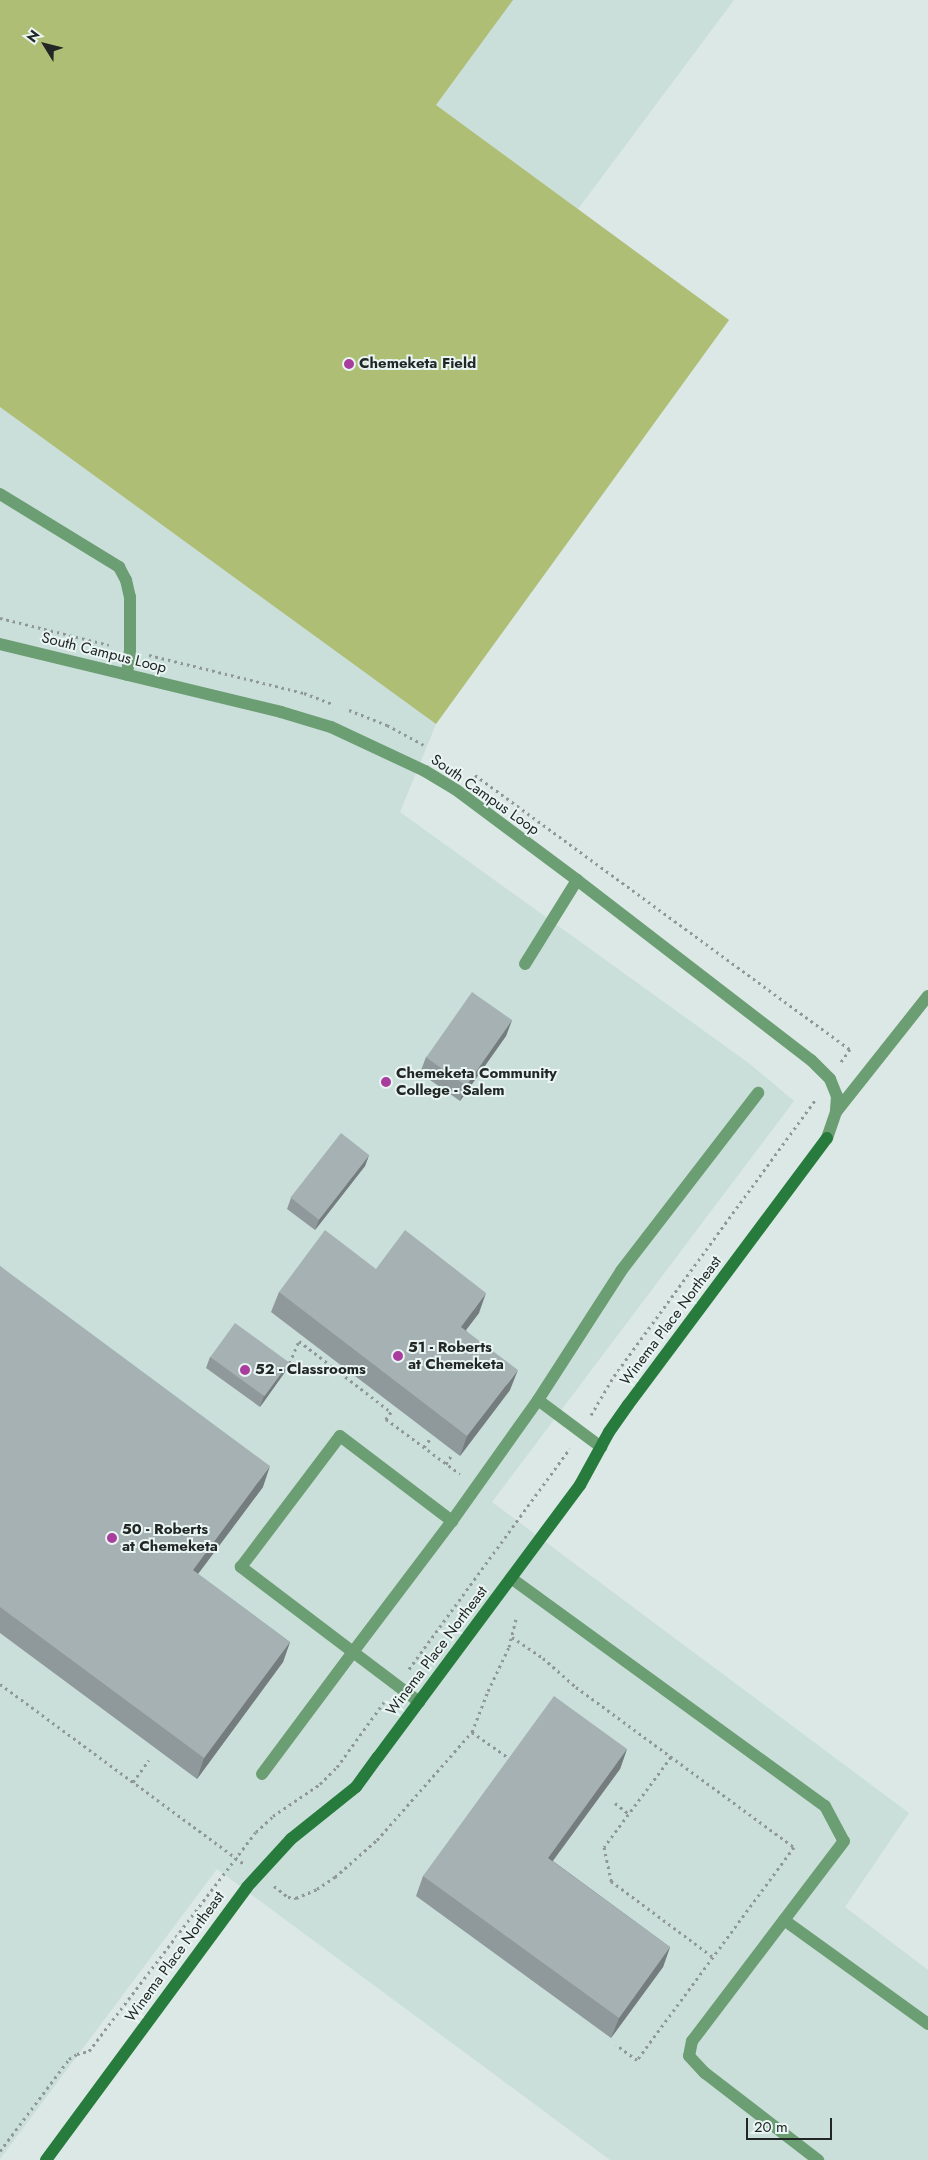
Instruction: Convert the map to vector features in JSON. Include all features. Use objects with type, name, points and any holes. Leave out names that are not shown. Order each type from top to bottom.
[{"type":"street","name":"Winema Place Northeast","points":[[46,2160],[259,1874],[291,1839],[356,1787],[580,1485],[600,1446],[628,1405],[827,1138]]},
{"type":"lane","points":[[0,494],[118,567],[126,580],[130,598],[130,650],[127,675]]},
{"type":"lane","name":"South Campus Loop","points":[[0,644],[281,712],[331,727],[425,771],[454,789],[577,880],[812,1060],[830,1079],[837,1096],[836,1112],[827,1138]]},
{"type":"lane","points":[[525,964],[577,880]]},
{"type":"lane","points":[[836,1112],[928,996]]},
{"type":"lane","points":[[262,1774],[477,1486],[538,1400],[621,1271],[758,1092]]},
{"type":"lane","points":[[538,1400],[600,1446]]},
{"type":"lane","points":[[419,1702],[241,1567],[340,1436],[452,1521]]},
{"type":"lane","points":[[511,1578],[826,1806],[844,1841],[692,2041],[689,2056],[705,2073],[818,2160]]},
{"type":"lane","points":[[784,1920],[928,2024]]},
{"type":"path","points":[[0,618],[304,693],[337,705]]},
{"type":"path","points":[[345,708],[386,725],[428,747]]},
{"type":"path","points":[[0,2151],[69,2059],[77,2054],[89,2051],[256,1832],[273,1816],[320,1784],[337,1767],[559,1465],[614,1376],[850,1049],[468,771]]},
{"type":"path","points":[[286,1369],[299,1341],[392,1412],[386,1419],[477,1486]]},
{"type":"path","points":[[424,1447],[430,1439]]},
{"type":"path","points":[[446,1464],[451,1456]]},
{"type":"path","points":[[0,1684],[288,1897],[296,1898],[323,1885],[377,1840],[472,1732],[512,1637],[516,1618]]},
{"type":"path","points":[[512,1637],[794,1848],[637,2060],[616,2045]]},
{"type":"path","points":[[472,1732],[506,1756]]},
{"type":"path","points":[[671,1756],[604,1847],[611,1881],[713,1957]]},
{"type":"path","points":[[133,1782],[149,1760]]},
{"type":"path","points":[[615,1803],[629,1814]]},
{"type":"shaded area","name":"Chemeketa Community College - Salem","points":[[0,0],[734,0],[578,209],[729,320],[436,724],[400,812],[750,1064],[794,1101],[492,1502],[909,1813],[845,1907],[928,1970],[928,2160],[610,2160],[217,1869],[0,2159]]},
{"type":"green space","name":"Chemeketa Field","points":[[0,0],[513,0],[436,105],[729,320],[436,724],[0,407]]},
{"type":"building","points":[[472,992],[512,1020],[466,1086],[426,1058]]},
{"type":"building","points":[[341,1133],[369,1155],[319,1220],[291,1198]]},
{"type":"building","name":"51 - Roberts at Chemeketa","points":[[325,1230],[376,1269],[405,1230],[486,1293],[461,1327],[518,1370],[467,1436],[279,1292]]},
{"type":"building","name":"50 - Roberts at Chemeketa","points":[[0,1266],[270,1466],[193,1570],[290,1642],[204,1758],[0,1607]]},
{"type":"building","name":"52 - Classrooms","points":[[235,1323],[289,1362],[265,1396],[210,1357]]},
{"type":"building","points":[[554,1696],[627,1749],[548,1858],[670,1947],[619,2018],[423,1876]]},
{"type":"place","name":"Chemeketa Field","points":[[349,364]]},
{"type":"place","name":"Chemeketa Community College - Salem","points":[[386,1082]]},
{"type":"place","name":"51 - Roberts at Chemeketa","points":[[398,1356]]},
{"type":"place","name":"52 - Classrooms","points":[[245,1370]]},
{"type":"place","name":"50 - Roberts at Chemeketa","points":[[112,1538]]}]
